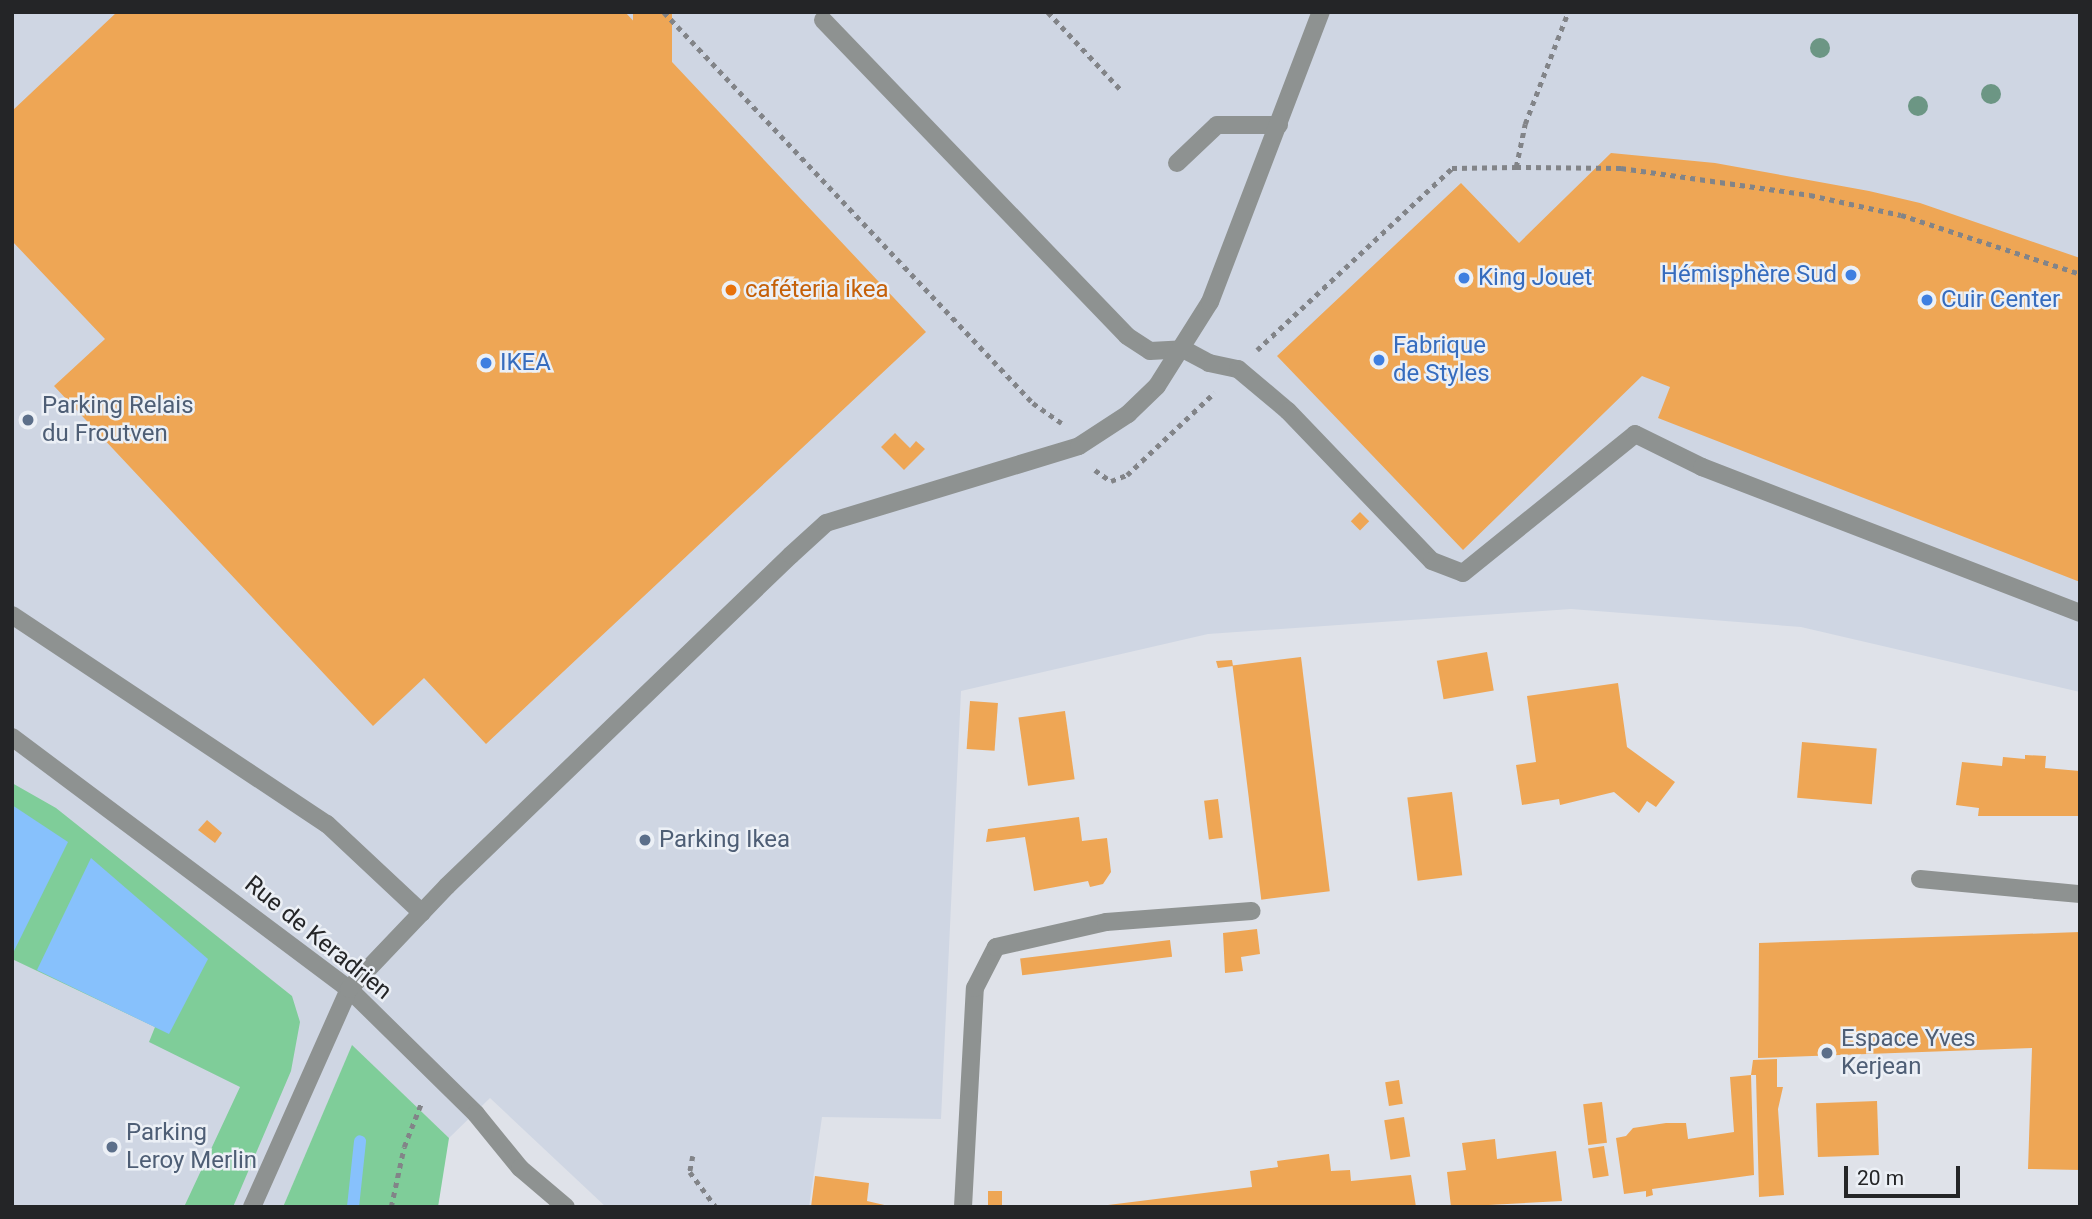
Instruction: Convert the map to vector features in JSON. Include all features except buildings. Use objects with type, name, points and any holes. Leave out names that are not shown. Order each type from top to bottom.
[{"type":"street","points":[[253,1207],[348,989],[422,913],[826,523],[1079,446],[1128,414],[1157,386],[1183,349],[1210,302],[1321,12]]},
{"type":"street","points":[[823,20],[1127,337],[1150,351],[1183,349],[1209,363],[1238,369],[1288,411],[1432,561],[1463,572],[1635,434],[1702,467],[2080,613]]},
{"type":"street","points":[[1177,163],[1217,125],[1279,125]]},
{"type":"street","points":[[12,615],[327,824],[422,913]]},
{"type":"street","name":"Rue de Keradrien","points":[[12,737],[348,989],[434,1071],[520,1168],[566,1207]]},
{"type":"street","points":[[1920,880],[2080,894]]},
{"type":"street","points":[[963,1207],[975,988],[996,947],[1106,922],[1252,911]]},
{"type":"path","points":[[664,12],[1033,403],[1066,425],[1096,471],[1111,481],[1127,475],[1452,168],[1621,169],[1810,195],[1901,215],[2080,274]]},
{"type":"path","points":[[1048,12],[1122,91]]},
{"type":"path","points":[[1516,167],[1525,124],[1568,12]]},
{"type":"path","points":[[391,1207],[404,1147],[434,1071]]},
{"type":"path","points":[[693,1156],[690,1171],[716,1207]]},
{"type":"shaded area","points":[[12,12],[2080,12],[2080,692],[1801,627],[1571,609],[1208,634],[961,691],[941,1119],[822,1117],[809,1207],[606,1207],[490,1098],[449,1138],[352,1046],[283,1207],[12,1207]]},
{"type":"green space","points":[[12,783],[56,808],[292,996],[300,1022],[291,1071],[233,1207],[184,1207],[240,1087],[149,1042],[155,1027],[12,959]]},
{"type":"green space","points":[[352,1045],[449,1138],[438,1207],[283,1207]]},
{"type":"water","points":[[12,805],[68,842],[12,955]]},
{"type":"water","points":[[91,858],[208,959],[169,1034],[37,970]]},
{"type":"waterway","points":[[353,1207],[360,1141]]},
{"type":"place","name":"Hémisphère Sud","points":[[1851,275]]},
{"type":"place","name":"King Jouet","points":[[1464,278]]},
{"type":"place","name":"caféteria ikea","points":[[731,290]]},
{"type":"place","name":"Cuir Center","points":[[1927,300]]},
{"type":"place","name":"Fabrique de Styles","points":[[1379,360]]},
{"type":"place","name":"IKEA","points":[[486,363]]},
{"type":"place","name":"Parking Relais du Froutven","points":[[28,420]]},
{"type":"place","name":"Parking Ikea","points":[[645,840]]},
{"type":"place","name":"Espace Yves Kerjean","points":[[1827,1053]]},
{"type":"place","name":"Parking Leroy Merlin","points":[[112,1147]]}]
